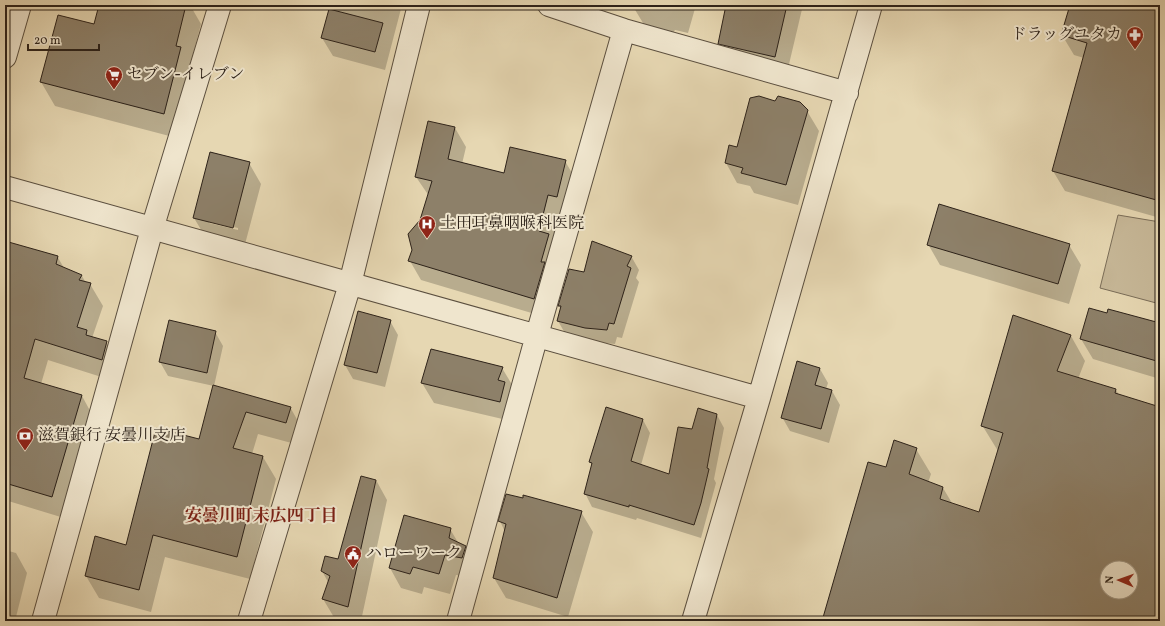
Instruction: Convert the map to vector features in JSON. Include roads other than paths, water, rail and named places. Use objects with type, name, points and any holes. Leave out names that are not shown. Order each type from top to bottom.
[{"type":"street","points":[[5,57],[20,5]]},
{"type":"street","points":[[43,621],[152,229],[220,5]]},
{"type":"street","points":[[249,621],[350,284],[419,5]]},
{"type":"street","points":[[549,5],[624,30],[847,93]]},
{"type":"street","points":[[693,621],[759,398],[871,5]]},
{"type":"street","points":[[458,621],[537,334],[624,30]]},
{"type":"street","points":[[5,186],[152,229],[537,334],[759,398]]},
{"type":"place","name":"ドラッグユタカ","points":[[1135,50]]},
{"type":"place","name":"セブン-イレブン","points":[[114,90]]},
{"type":"place","name":"土田耳鼻咽喉科医院","points":[[427,239]]},
{"type":"place","name":"滋賀銀行 安曇川支店","points":[[25,451]]},
{"type":"place","name":"ハローワーク","points":[[353,569]]},
{"type":"district","name":"安曇川町末広四丁目","points":[[261,516]]}]
